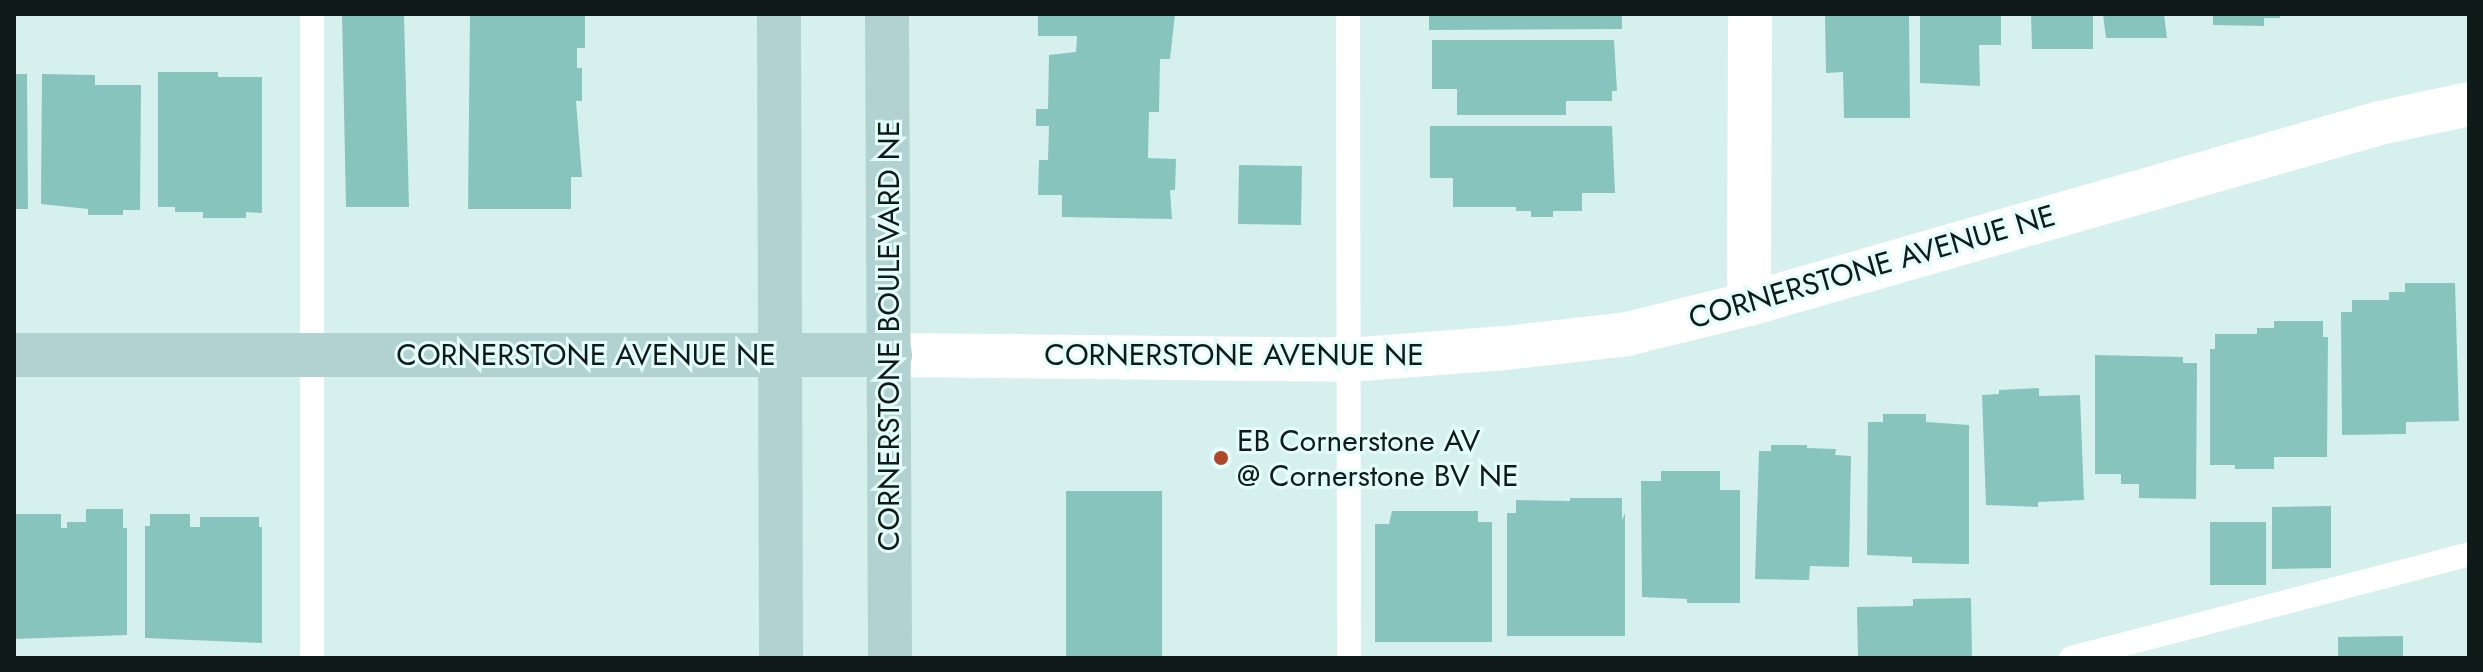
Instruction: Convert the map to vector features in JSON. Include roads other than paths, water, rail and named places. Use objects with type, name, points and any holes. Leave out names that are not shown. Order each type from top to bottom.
[{"type":"street","points":[[779,14],[781,658]]},
{"type":"street","name":"CORNERSTONE BOULEVARD NE","points":[[887,14],[890,658]]},
{"type":"street","points":[[1749,304],[1750,14]]},
{"type":"street","name":"CORNERSTONE AVENUE NE","points":[[14,355],[890,355],[1348,360],[1505,348],[1627,334],[1749,304],[2380,123],[2469,104]]},
{"type":"lane","points":[[312,14],[312,658]]},
{"type":"lane","points":[[1348,14],[1349,658]]},
{"type":"lane","points":[[2071,658],[2469,554]]},
{"type":"place","name":"EB Cornerstone AV @ Cornerstone BV NE","points":[[1221,458]]}]
